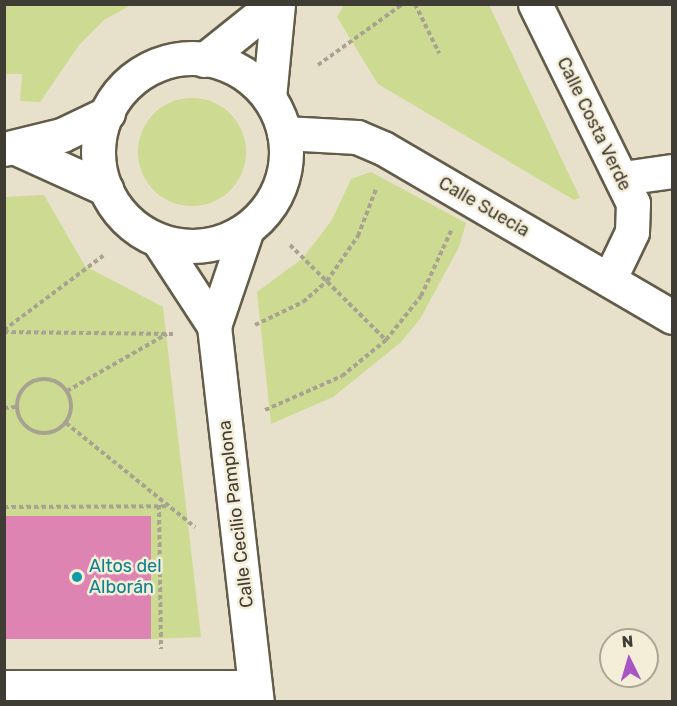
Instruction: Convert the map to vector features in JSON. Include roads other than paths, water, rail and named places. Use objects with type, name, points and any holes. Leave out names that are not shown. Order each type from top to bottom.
[{"type":"street","points":[[204,60],[276,4]]},
{"type":"street","points":[[269,98],[276,4]]},
{"type":"street","name":"Calle Costa Verde","points":[[535,4],[623,178],[633,203],[632,232],[609,280]]},
{"type":"street","points":[[204,60],[245,75],[269,98],[284,133],[285,161],[277,195],[247,229],[203,246],[158,240],[120,213],[106,189],[98,149],[108,112],[140,74],[160,64],[204,60]]},
{"type":"street","points":[[11,149],[108,112]]},
{"type":"street","name":"Calle Suecia","points":[[284,133],[357,137],[383,148],[672,317]]},
{"type":"street","points":[[11,149],[106,189]]},
{"type":"street","points":[[623,178],[672,171]]},
{"type":"street","name":"Calle Cecilio Pamplona","points":[[247,229],[214,326],[256,694]]},
{"type":"street","name":"Calle Cecilio Pamplona","points":[[158,240],[214,326]]},
{"type":"street","points":[[4,687],[256,694]]},
{"type":"place","name":"Altos del Alborán","points":[[77,577]]}]
